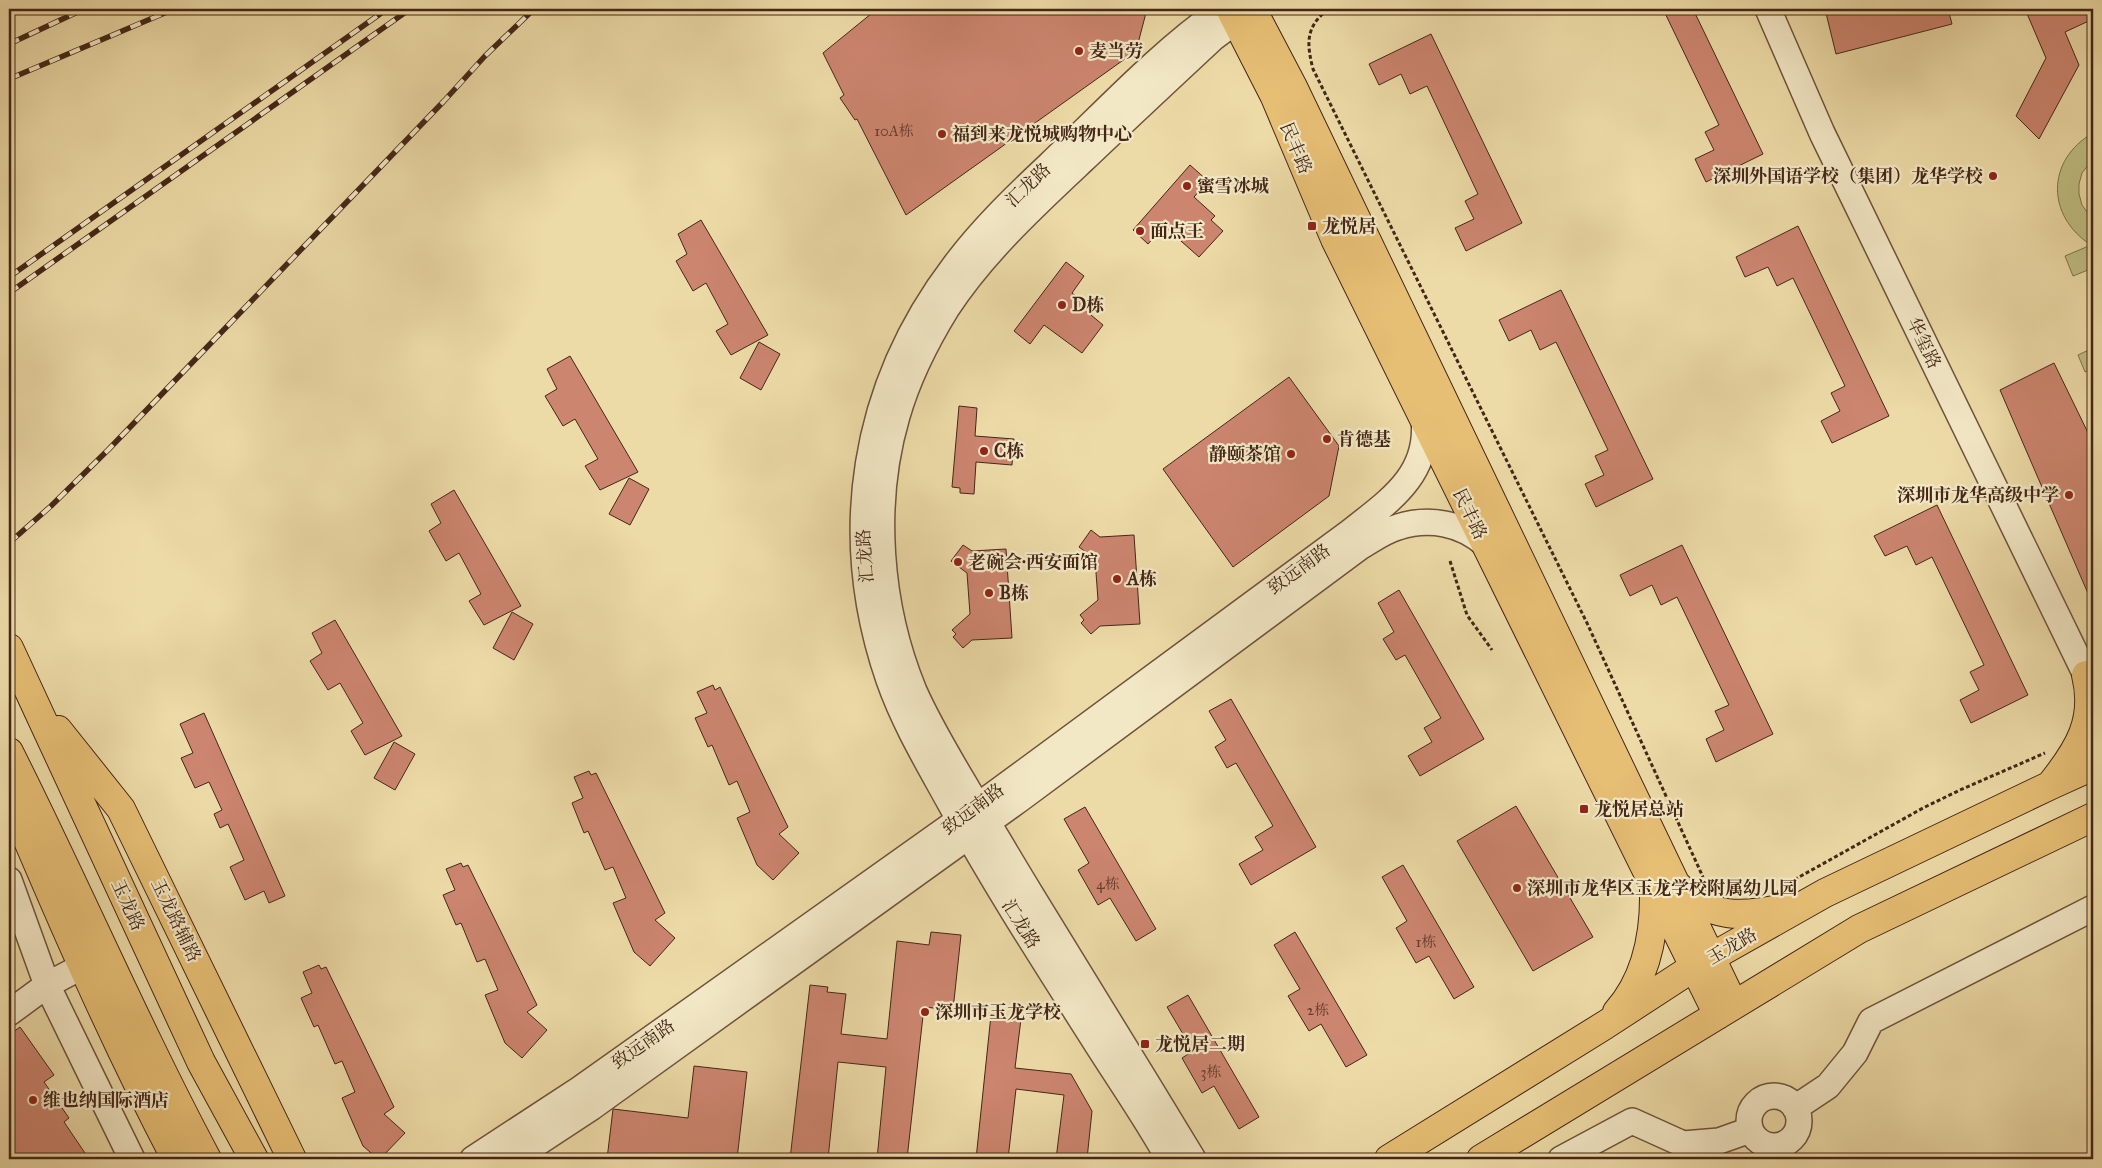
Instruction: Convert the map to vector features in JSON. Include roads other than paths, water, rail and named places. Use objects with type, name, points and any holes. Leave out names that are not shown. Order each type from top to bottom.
[{"type":"main road","name":"民丰路","points":[[1243,11],[1275,97],[1335,239],[1486,544],[1664,883]]},
{"type":"main road","name":"民丰路","points":[[1243,11],[1294,87],[1664,883],[1726,1011]]},
{"type":"main road","name":"玉龙路","points":[[9,648],[201,1062],[254,1159]]},
{"type":"main road","points":[[2051,784],[2077,748],[2085,731],[2090,700],[2090,679]]},
{"type":"main road","name":"玉龙路辅路","points":[[32,698],[121,808],[292,1159]]},
{"type":"main road","points":[[9,752],[40,813],[178,1106],[207,1159]]},
{"type":"main road","name":"玉龙路","points":[[1389,1159],[1703,962],[1810,902],[2051,784],[2093,766]]},
{"type":"main road","points":[[9,796],[81,967],[148,1107],[170,1159]]},
{"type":"main road","points":[[1481,1159],[1859,929],[2093,817]]},
{"type":"main road","points":[[1605,1025],[1629,998],[1648,953],[1654,906],[1664,883],[1696,901],[1726,913],[1754,915],[1810,902]]},
{"type":"main road","points":[[148,1107],[176,1159]]},
{"type":"street","name":"华玺路","points":[[1768,9],[1822,133],[2090,679]]},
{"type":"street","name":"汇龙路","points":[[1168,1159],[990,876],[973,821],[934,730],[915,693],[902,661],[893,628],[883,557],[882,521],[885,474],[889,446],[909,380],[927,343],[949,306],[979,267],[1037,203],[1243,11]]},
{"type":"street","name":"致远南路","points":[[513,1159],[592,1107],[973,821],[1379,508],[1407,480],[1419,462],[1426,434],[1424,419]]},
{"type":"street","name":"致远南路","points":[[472,1159],[580,1089],[973,821],[1360,547],[1398,527],[1420,523],[1439,523],[1457,526],[1473,533],[1486,544]]},
{"type":"street","name":"汇龙路","points":[[973,821],[1193,1159]]},
{"type":"street","points":[[9,880],[47,985],[132,1159]]},
{"type":"street","points":[[1795,1108],[1828,1086],[1855,1052],[1871,1021],[2093,908]]},
{"type":"street","points":[[9,1013],[47,985],[81,967]]},
{"type":"street","points":[[1766,1097],[1785,1098],[1795,1108],[1799,1123],[1797,1132],[1787,1152],[1759,1142],[1750,1130],[1748,1120],[1752,1108],[1766,1097]]},
{"type":"street","points":[[1561,1159],[1632,1121],[1683,1144],[1720,1140],[1750,1130]]},
{"type":"railway","points":[[9,44],[84,9]]},
{"type":"railway","points":[[9,79],[174,9]]},
{"type":"railway","points":[[9,277],[387,9]]},
{"type":"railway","points":[[9,293],[410,9]]},
{"type":"railway","points":[[9,543],[51,506],[109,449],[485,56],[534,9]]},
{"type":"place","name":"麦当劳","points":[[1079,51]]},
{"type":"place","name":"福到来龙悦城购物中心","points":[[942,134]]},
{"type":"place","name":"深圳外国语学校（集团）龙华学校","points":[[1993,176]]},
{"type":"place","name":"蜜雪冰城","points":[[1187,186]]},
{"type":"place","name":"龙悦居","points":[[1312,226]]},
{"type":"place","name":"面点王","points":[[1140,231]]},
{"type":"place","name":"D栋","points":[[1062,305]]},
{"type":"place","name":"肯德基","points":[[1327,439]]},
{"type":"place","name":"C栋","points":[[984,451]]},
{"type":"place","name":"静颐茶馆","points":[[1291,454]]},
{"type":"place","name":"深圳市龙华高级中学","points":[[2069,495]]},
{"type":"place","name":"老碗会·西安面馆","points":[[958,562]]},
{"type":"place","name":"A栋","points":[[1117,579]]},
{"type":"place","name":"B栋","points":[[989,593]]},
{"type":"place","name":"龙悦居总站","points":[[1584,809]]},
{"type":"place","name":"深圳市龙华区玉龙学校附属幼儿园","points":[[1517,888]]},
{"type":"place","name":"深圳市玉龙学校","points":[[925,1012]]},
{"type":"place","name":"龙悦居二期","points":[[1145,1044]]},
{"type":"place","name":"维也纳国际酒店","points":[[33,1100]]}]
